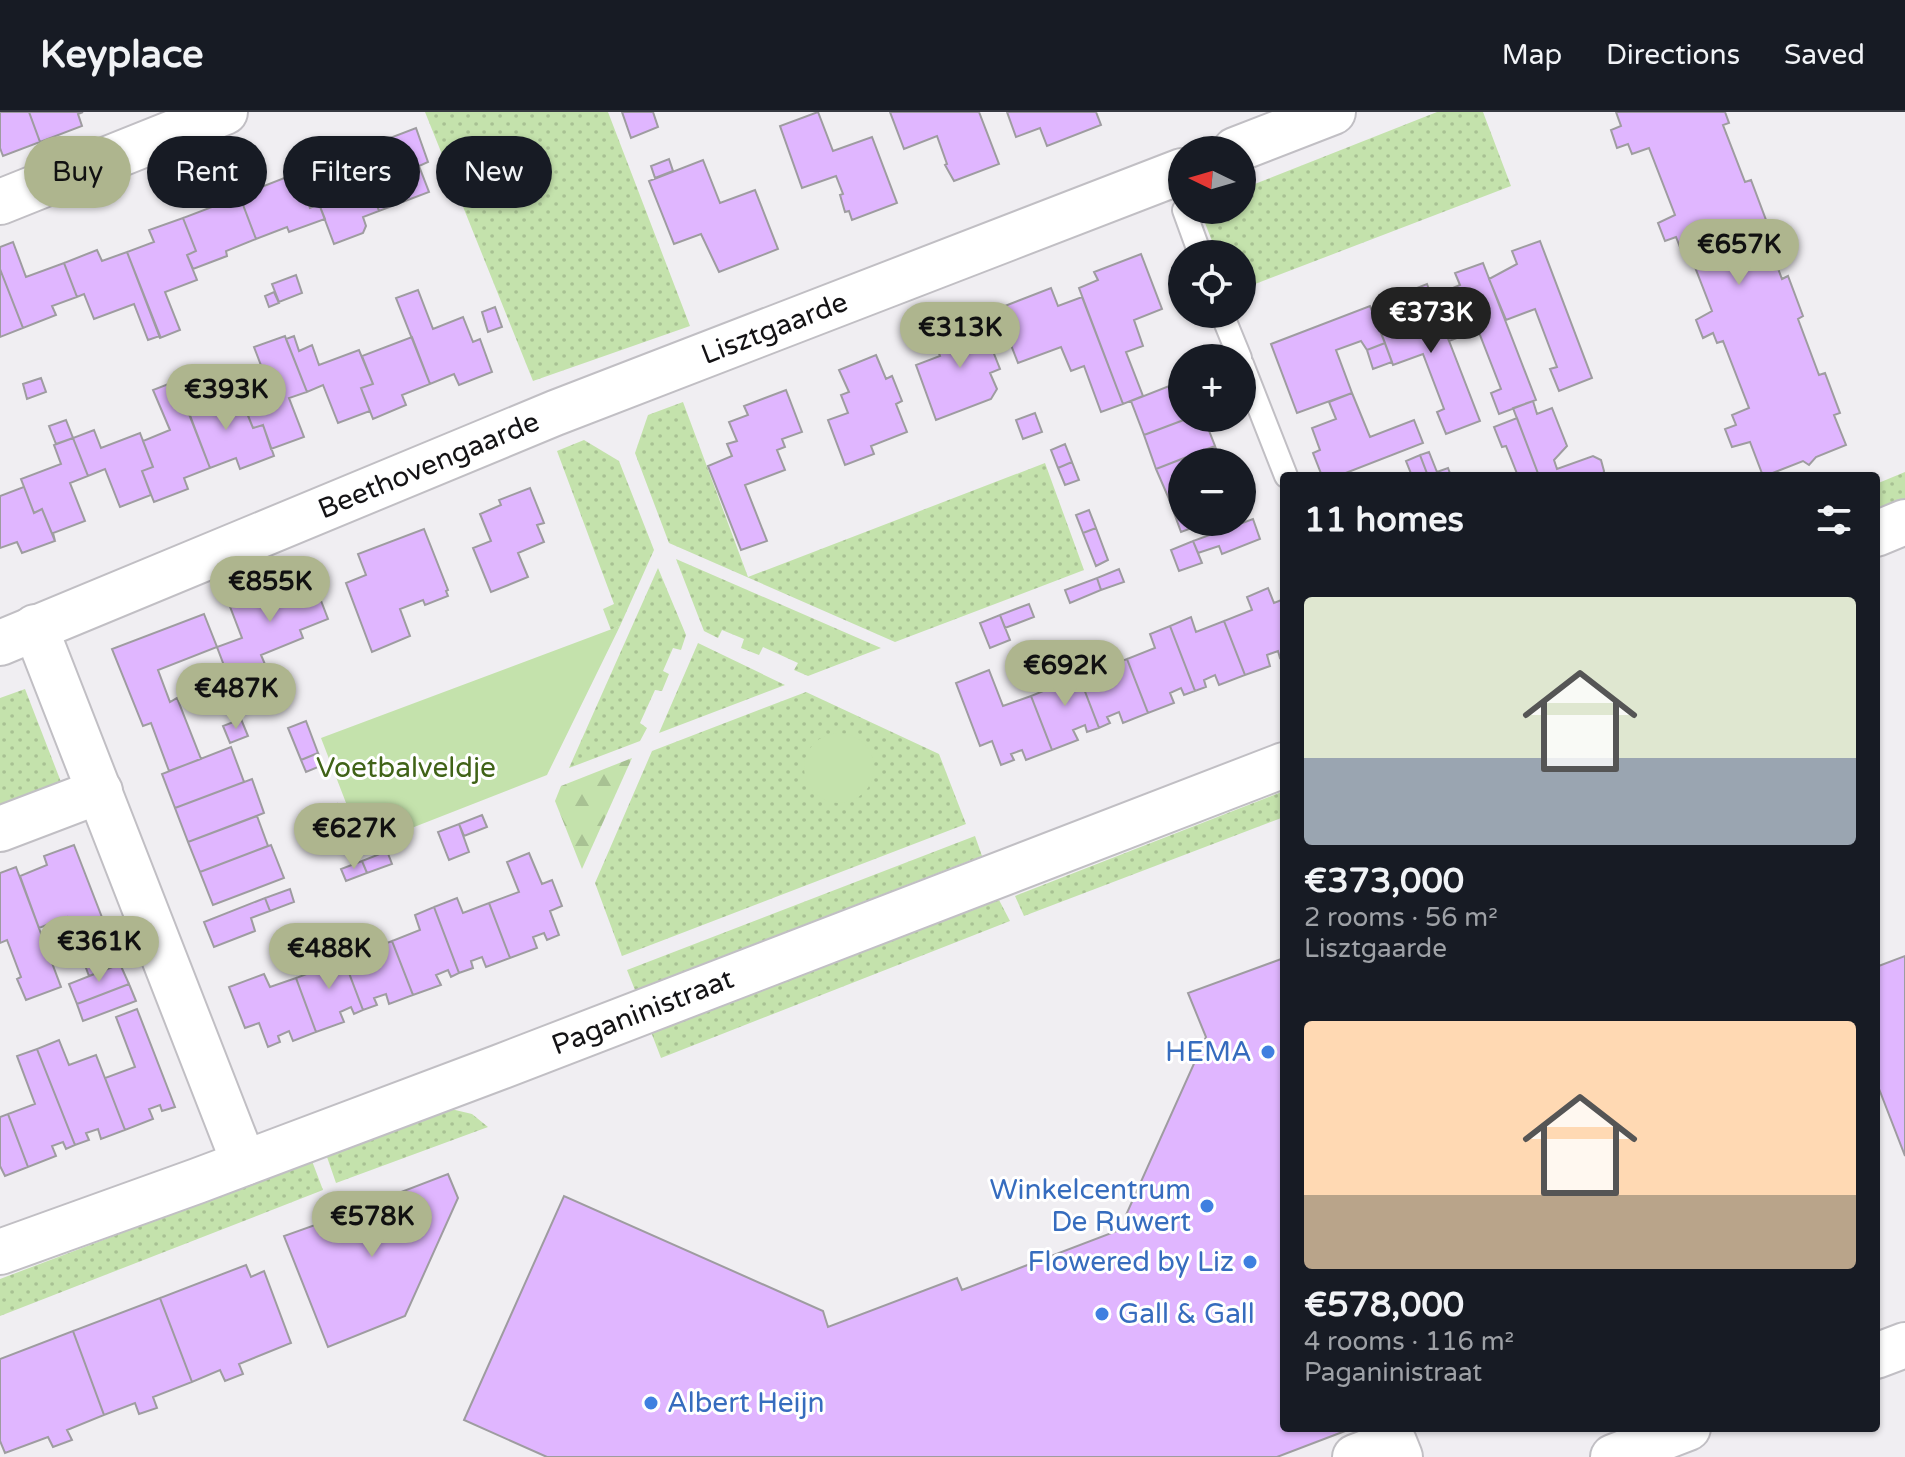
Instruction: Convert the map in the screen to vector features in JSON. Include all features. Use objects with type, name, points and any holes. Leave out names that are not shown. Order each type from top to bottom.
[{"type":"street","points":[[0,202],[225,112]]},
{"type":"street","points":[[1256,142],[1333,112]]},
{"type":"street","name":"Lisztgaarde","points":[[601,396],[1168,194]]},
{"type":"street","name":"Beethovengaarde","points":[[244,1163],[100,791],[17,635],[601,396]]},
{"type":"street","points":[[1880,532],[1905,522]]},
{"type":"street","name":"Paganinistraat","points":[[0,1252],[244,1163],[1280,767]]},
{"type":"street","points":[[0,829],[100,791]]},
{"type":"street","points":[[1880,1354],[1905,1345]]},
{"type":"street","points":[[1613,1457],[1678,1432]]},
{"type":"street","points":[[1355,1457],[1394,1442],[1400,1457]]},
{"type":"lane","points":[[1256,400],[1284,472]]},
{"type":"green space","points":[[425,112],[608,112],[690,326],[533,381],[464,208],[552,208],[552,136],[436,136],[436,139]]},
{"type":"green space","points":[[1437,112],[1483,112],[1511,186],[1256,284],[1256,240],[1212,240],[1205,224],[1256,224],[1256,183]]},
{"type":"green space","points":[[683,402],[748,577],[1045,463],[1084,570],[895,642],[669,543],[635,453],[648,415]]},
{"type":"green space","points":[[584,440],[619,461],[654,550],[620,626],[611,630],[603,609],[614,604],[557,451]]},
{"type":"green space","points":[[1905,472],[1905,499],[1880,511],[1880,482]]},
{"type":"green space","points":[[676,559],[881,648],[808,676],[794,670],[798,663],[763,647],[759,655],[741,648],[744,639],[722,630],[718,638],[704,631]]},
{"type":"green space","points":[[658,568],[686,635],[681,650],[673,648],[663,671],[669,674],[662,691],[655,690],[640,723],[647,728],[640,741],[569,768]]},
{"type":"green space","name":"Voetbalveldje","points":[[620,626],[547,775],[363,847],[321,738]]},
{"type":"green space","points":[[698,643],[785,685],[659,733]]},
{"type":"green space","points":[[25,689],[61,782],[0,804],[0,698]]},
{"type":"green space","points":[[806,692],[939,754],[966,824],[622,956],[595,883],[652,751]]},
{"type":"green space","points":[[846,733],[868,748],[874,768],[872,782],[864,793],[853,801],[832,803],[814,793],[806,782],[804,761],[814,743],[825,735]]},
{"type":"green space","points":[[632,758],[582,869],[555,801],[561,786]]},
{"type":"green space","points":[[1280,793],[1280,819],[1024,916],[1015,896]]},
{"type":"green space","points":[[975,836],[982,856],[635,990],[627,970]]},
{"type":"green space","points":[[999,900],[1010,921],[661,1058],[651,1032]]},
{"type":"green space","points":[[451,1109],[472,1114],[488,1127],[336,1183],[327,1157]]},
{"type":"green space","points":[[312,1161],[323,1190],[0,1316],[0,1279]]},
{"type":"building","points":[[0,112],[29,112],[38,136],[24,136],[24,148],[3,156],[0,148]]},
{"type":"building","points":[[29,112],[83,112],[78,114],[82,126],[56,136],[38,136]]},
{"type":"building","points":[[622,112],[653,112],[658,127],[631,138]]},
{"type":"building","points":[[818,112],[833,151],[872,137],[897,203],[852,220],[849,211],[845,212],[840,195],[843,194],[836,176],[802,188],[780,126]]},
{"type":"building","points":[[890,112],[979,112],[999,164],[954,181],[945,165],[937,136],[904,149]]},
{"type":"building","points":[[1007,112],[1096,112],[1101,125],[1047,146],[1040,128],[1016,137]]},
{"type":"building","points":[[1616,112],[1725,112],[1729,123],[1723,125],[1745,182],[1751,180],[1766,220],[1760,222],[1782,279],[1788,276],[1803,316],[1798,319],[1819,375],[1825,373],[1840,413],[1834,415],[1846,445],[1816,457],[1809,465],[1803,461],[1775,472],[1761,472],[1750,442],[1732,447],[1725,429],[1736,425],[1732,415],[1749,408],[1723,341],[1717,343],[1713,333],[1703,338],[1696,320],[1712,311],[1686,244],[1680,247],[1676,237],[1665,241],[1658,223],[1675,215],[1649,148],[1632,154],[1628,144],[1617,148],[1611,130],[1621,126]]},
{"type":"building","points":[[416,128],[419,136],[395,136]]},
{"type":"building","points":[[420,139],[428,162],[420,166]]},
{"type":"building","points":[[669,159],[673,171],[655,178],[651,166]]},
{"type":"building","points":[[703,160],[720,203],[755,190],[778,249],[719,272],[701,234],[674,244],[649,181]]},
{"type":"building","points":[[420,169],[429,192],[420,195]]},
{"type":"building","points":[[283,179],[283,208],[321,208],[325,219],[289,232],[287,227],[256,239],[244,208],[267,208],[267,185]]},
{"type":"building","points":[[209,208],[244,208],[256,239],[226,251],[227,256],[193,269],[187,255],[196,251],[183,218]]},
{"type":"building","points":[[320,208],[378,208],[379,211],[363,217],[366,226],[363,233],[334,244]]},
{"type":"building","points":[[183,218],[196,251],[187,255],[197,280],[165,292],[180,330],[160,338],[127,252],[154,242],[149,230]]},
{"type":"building","points":[[1540,241],[1592,378],[1559,391],[1550,369],[1557,367],[1535,309],[1506,320],[1489,279],[1517,264],[1512,251]]},
{"type":"building","points":[[13,242],[26,277],[64,263],[77,297],[52,306],[56,315],[23,328],[0,269],[0,247]]},
{"type":"building","points":[[97,250],[102,261],[127,252],[160,336],[148,340],[134,304],[94,319],[84,294],[77,297],[64,263]]},
{"type":"building","points":[[1141,254],[1162,309],[1134,320],[1143,346],[1126,352],[1143,396],[1123,404],[1079,288],[1098,280],[1094,272]]},
{"type":"building","points":[[1483,263],[1536,400],[1499,414],[1491,393],[1501,389],[1478,330],[1449,341],[1436,309],[1453,302],[1448,290],[1460,285],[1455,273]]},
{"type":"building","points":[[0,269],[23,328],[0,337]]},
{"type":"building","points":[[296,275],[302,293],[279,302],[272,284]]},
{"type":"building","points":[[1427,284],[1480,421],[1446,434],[1437,412],[1444,409],[1423,354],[1393,365],[1380,330],[1397,324],[1392,312],[1404,307],[1399,295]]},
{"type":"building","points":[[1051,288],[1058,306],[1082,297],[1123,404],[1101,412],[1084,366],[1071,371],[1061,347],[1018,363],[997,309]]},
{"type":"building","points":[[418,290],[433,329],[463,317],[473,342],[480,339],[492,372],[459,385],[454,374],[430,384],[396,298]]},
{"type":"building","points":[[274,292],[279,303],[269,307],[265,296]]},
{"type":"building","points":[[1370,306],[1385,343],[1367,350],[1361,341],[1336,350],[1352,393],[1297,413],[1271,344]]},
{"type":"building","points":[[495,307],[502,327],[488,332],[482,312]]},
{"type":"building","points":[[979,316],[1000,369],[990,373],[997,389],[991,399],[936,420],[916,365],[940,356],[936,346],[944,329]]},
{"type":"building","points":[[285,336],[307,392],[289,398],[304,437],[271,449],[263,425],[253,428],[237,387],[265,376],[254,347]]},
{"type":"building","points":[[294,336],[299,351],[312,345],[319,365],[359,350],[373,384],[361,388],[370,411],[338,423],[323,385],[307,392],[286,339]]},
{"type":"building","points":[[412,337],[430,384],[402,395],[406,405],[373,419],[361,388],[373,384],[362,356]]},
{"type":"building","points":[[1385,343],[1392,362],[1373,369],[1367,350]]},
{"type":"building","points":[[876,355],[886,379],[892,376],[902,401],[896,404],[907,432],[871,446],[874,454],[845,465],[828,420],[848,413],[841,395],[849,392],[839,370]]},
{"type":"building","points":[[41,378],[46,392],[27,399],[23,384]]},
{"type":"building","points":[[176,381],[210,468],[184,478],[188,489],[154,502],[142,471],[153,467],[143,441],[170,430],[153,390]]},
{"type":"building","points":[[196,383],[211,414],[242,401],[253,428],[263,425],[274,456],[240,469],[236,458],[210,468],[180,389]]},
{"type":"building","points":[[1168,386],[1168,426],[1144,435],[1131,401]]},
{"type":"building","points":[[786,390],[802,432],[782,439],[785,447],[777,450],[785,470],[745,485],[767,541],[741,550],[708,466],[732,456],[727,444],[737,441],[729,422],[748,415],[744,406]]},
{"type":"building","points":[[1352,393],[1370,437],[1414,420],[1423,443],[1348,472],[1320,472],[1313,453],[1320,450],[1312,428],[1336,419],[1329,402]]},
{"type":"building","points":[[1533,401],[1537,414],[1552,408],[1567,446],[1554,460],[1557,469],[1593,456],[1601,460],[1604,472],[1537,472],[1513,408]]},
{"type":"building","points":[[1035,413],[1042,432],[1023,439],[1016,420]]},
{"type":"building","points":[[1517,418],[1537,472],[1516,472],[1494,427]]},
{"type":"building","points":[[66,420],[73,438],[56,444],[49,426]]},
{"type":"building","points":[[1168,426],[1168,432],[1210,432],[1215,446],[1168,448],[1168,464],[1156,469],[1144,435]]},
{"type":"building","points":[[94,430],[101,448],[140,433],[153,467],[142,471],[151,495],[120,507],[105,469],[88,476],[73,438]]},
{"type":"building","points":[[73,438],[88,476],[70,483],[85,521],[53,533],[55,541],[42,509],[34,513],[21,479],[61,464],[54,445]]},
{"type":"building","points":[[1065,444],[1072,462],[1058,468],[1051,450]]},
{"type":"building","points":[[1429,452],[1437,472],[1426,472],[1420,455]]},
{"type":"building","points":[[1420,455],[1426,472],[1410,472],[1406,461]]},
{"type":"building","points":[[1072,462],[1079,480],[1065,485],[1058,468]]},
{"type":"building","points":[[1168,464],[1168,497],[1156,469]]},
{"type":"building","points":[[21,479],[34,513],[42,509],[55,541],[22,553],[17,542],[0,548],[0,496],[24,487]]},
{"type":"building","points":[[530,488],[544,523],[537,525],[544,542],[518,553],[528,577],[491,592],[473,548],[491,541],[480,514],[501,505],[499,500]]},
{"type":"building","points":[[1089,510],[1096,528],[1083,533],[1076,515]]},
{"type":"building","points":[[1096,528],[1108,560],[1096,566],[1083,533]]},
{"type":"building","points":[[1256,528],[1260,539],[1222,554],[1219,546],[1198,553],[1193,541],[1207,536],[1256,536]]},
{"type":"building","points":[[424,529],[448,596],[425,605],[423,600],[400,609],[410,636],[372,652],[346,583],[366,575],[358,554]]},
{"type":"building","points":[[1193,541],[1202,563],[1179,571],[1171,550]]},
{"type":"building","points":[[1119,569],[1124,582],[1101,590],[1097,578]]},
{"type":"building","points":[[310,572],[328,619],[300,630],[303,638],[261,655],[267,669],[231,684],[217,647],[242,638],[229,604]]},
{"type":"building","points":[[1097,578],[1101,590],[1070,603],[1065,590]]},
{"type":"building","points":[[1268,588],[1274,603],[1280,601],[1280,658],[1278,651],[1267,655],[1270,666],[1245,675],[1224,621],[1252,610],[1247,597]]},
{"type":"building","points":[[1029,604],[1034,617],[1005,628],[1000,615]]},
{"type":"building","points":[[204,614],[217,647],[158,670],[170,702],[177,698],[201,759],[169,771],[151,723],[143,726],[112,649]]},
{"type":"building","points":[[1000,615],[1010,640],[990,648],[980,623]]},
{"type":"building","points":[[1191,617],[1196,632],[1224,621],[1245,675],[1219,685],[1215,675],[1204,680],[1206,687],[1195,691],[1170,626]]},
{"type":"building","points":[[1170,626],[1195,691],[1184,695],[1181,688],[1170,693],[1174,703],[1148,713],[1127,659],[1155,648],[1150,634]]},
{"type":"building","points":[[1094,655],[1099,670],[1127,659],[1148,713],[1123,723],[1119,712],[1107,717],[1110,723],[1099,728],[1074,663]]},
{"type":"building","points":[[1074,663],[1099,728],[1087,732],[1085,725],[1073,730],[1078,740],[1052,750],[1031,696],[1058,685],[1053,671]]},
{"type":"building","points":[[989,670],[1003,706],[1031,696],[1052,750],[1026,760],[1022,750],[1011,754],[1014,760],[1001,765],[992,741],[980,746],[956,683]]},
{"type":"building","points":[[241,719],[248,736],[230,743],[223,726]]},
{"type":"building","points":[[306,721],[318,753],[301,760],[288,728]]},
{"type":"building","points":[[231,747],[244,782],[175,808],[162,774]]},
{"type":"building","points":[[318,753],[323,765],[306,772],[301,760]]},
{"type":"building","points":[[252,779],[264,813],[188,842],[175,808]]},
{"type":"building","points":[[337,804],[343,818],[325,824],[320,810]]},
{"type":"building","points":[[482,815],[487,827],[464,836],[459,824]]},
{"type":"building","points":[[257,816],[268,846],[200,872],[188,842]]},
{"type":"building","points":[[343,818],[347,830],[330,836],[325,824]]},
{"type":"building","points":[[459,824],[469,852],[449,860],[438,832]]},
{"type":"building","points":[[74,845],[120,964],[89,976],[67,917],[39,928],[20,876],[47,865],[44,856]]},
{"type":"building","points":[[271,845],[284,878],[213,905],[200,872]]},
{"type":"building","points":[[387,851],[392,864],[367,873],[362,861]]},
{"type":"building","points":[[529,853],[542,884],[552,880],[562,906],[550,911],[559,935],[547,940],[544,933],[533,937],[537,948],[510,958],[489,903],[519,892],[507,862]]},
{"type":"building","points":[[362,861],[367,873],[346,881],[341,869]]},
{"type":"building","points":[[16,867],[61,987],[26,1000],[7,940],[0,943],[0,873]]},
{"type":"building","points":[[290,889],[294,902],[270,911],[265,898]]},
{"type":"building","points":[[265,898],[270,911],[251,918],[255,931],[214,947],[204,922]]},
{"type":"building","points":[[457,898],[463,913],[489,903],[510,958],[486,967],[482,957],[471,961],[473,968],[459,973],[434,907]]},
{"type":"building","points":[[434,907],[459,973],[451,977],[448,970],[436,975],[441,985],[413,995],[392,941],[420,930],[415,915]]},
{"type":"building","points":[[360,936],[366,951],[392,941],[413,995],[389,1004],[386,994],[374,998],[377,1005],[363,1010],[338,944]]},
{"type":"building","points":[[338,944],[363,1010],[354,1014],[351,1007],[340,1012],[344,1022],[316,1032],[296,978],[325,967],[319,951]]},
{"type":"building","points":[[1905,956],[1905,1156],[1880,1091],[1880,965]]},
{"type":"building","name":"Winkelcentrum De Ruwert","points":[[1280,959],[1280,1432],[1343,1432],[1277,1457],[547,1457],[464,1420],[564,1196],[823,1311],[828,1327],[957,1278],[962,1290],[1130,1226],[1126,1215],[1206,1037],[1188,993]]},
{"type":"building","points":[[120,964],[129,984],[77,1004],[69,984]]},
{"type":"building","points":[[264,974],[270,987],[296,978],[316,1032],[293,1041],[289,1031],[278,1036],[280,1042],[268,1047],[259,1023],[245,1028],[229,987]]},
{"type":"building","points":[[129,984],[136,1001],[83,1021],[77,1004]]},
{"type":"building","points":[[137,1009],[175,1107],[162,1111],[160,1105],[149,1109],[153,1119],[125,1130],[105,1078],[135,1067],[116,1017]]},
{"type":"building","points":[[59,1040],[69,1065],[96,1055],[125,1130],[101,1139],[98,1129],[86,1133],[89,1140],[75,1145],[37,1049]]},
{"type":"building","points":[[37,1049],[75,1145],[66,1149],[63,1142],[52,1146],[56,1156],[28,1167],[8,1114],[35,1104],[17,1056]]},
{"type":"building","points":[[8,1114],[28,1167],[5,1176],[0,1166],[0,1117]]},
{"type":"building","points":[[448,1174],[458,1198],[405,1316],[328,1347],[284,1236],[329,1220],[352,1230],[362,1207]]},
{"type":"building","points":[[246,1265],[251,1277],[264,1271],[291,1343],[239,1364],[243,1374],[225,1381],[220,1370],[192,1382],[160,1298]]},
{"type":"building","points":[[160,1298],[192,1382],[153,1397],[157,1408],[139,1414],[135,1403],[104,1415],[73,1331]]},
{"type":"building","points":[[73,1331],[104,1415],[67,1430],[72,1440],[53,1447],[48,1437],[5,1453],[0,1441],[0,1359]]},
{"type":"place","name":"HEMA","points":[[1268,1052]]},
{"type":"place","name":"Winkelcentrum De Ruwert","points":[[1207,1206]]},
{"type":"place","name":"Flowered by Liz","points":[[1250,1262]]},
{"type":"place","name":"Gall & Gall","points":[[1102,1314]]},
{"type":"place","name":"Albert Heijn","points":[[651,1403]]}]
